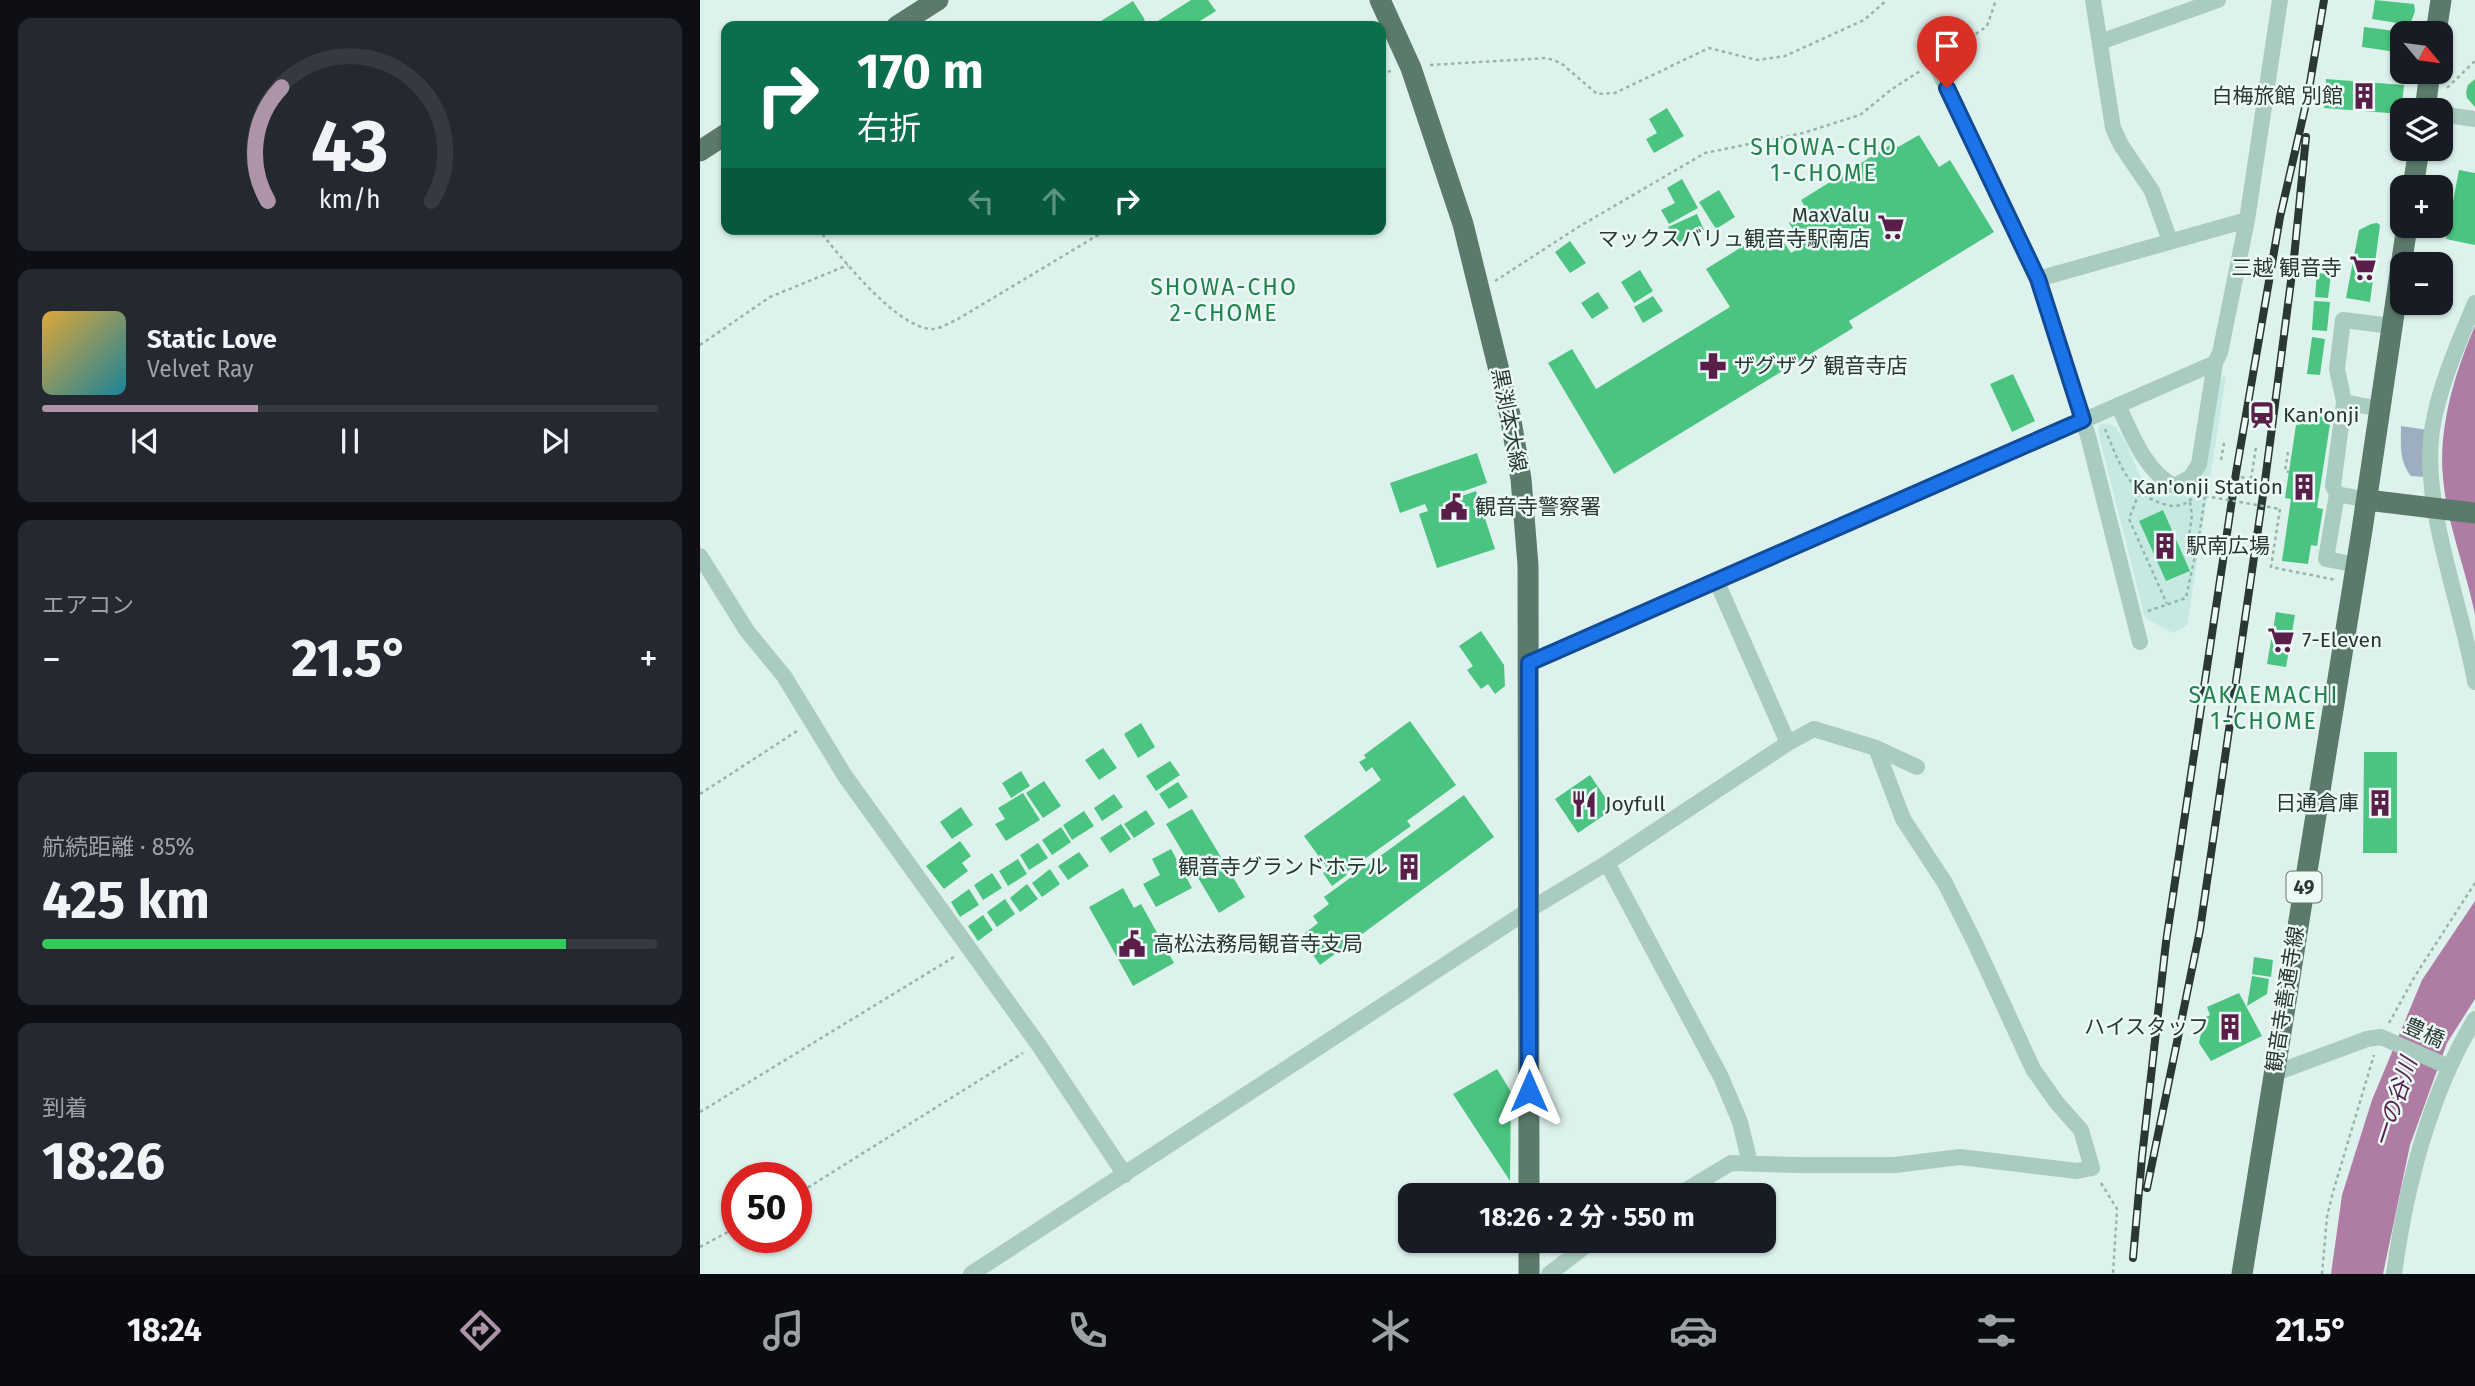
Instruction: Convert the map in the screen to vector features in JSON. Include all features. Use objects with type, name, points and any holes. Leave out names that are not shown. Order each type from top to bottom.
[{"type":"main road","points":[[905,21],[938,0]]},
{"type":"main road","name":"黒渕本大線","points":[[1380,0],[1411,68],[1463,224],[1510,415],[1521,479],[1528,565],[1529,1183]]},
{"type":"main road","points":[[2438,21],[2441,0]]},
{"type":"main road","points":[[700,151],[721,137]]},
{"type":"main road","name":"観音寺善通寺線","points":[[2242,1274],[2357,565],[2405,238]]},
{"type":"main road","points":[[2367,500],[2475,513]]},
{"type":"main road","points":[[1529,1253],[1529,1274]]},
{"type":"street","points":[[2093,0],[2113,128],[2121,145],[2152,191],[2170,241]]},
{"type":"street","points":[[2100,42],[2218,0]]},
{"type":"street","points":[[2118,405],[2149,465],[2164,481],[2174,486],[2191,477],[2199,464],[2215,363],[2220,353],[2247,220],[2280,0]]},
{"type":"street","points":[[1935,63],[2038,279],[2083,420],[2140,642]]},
{"type":"street","points":[[2453,115],[2475,118]]},
{"type":"street","points":[[2038,279],[2247,220]]},
{"type":"street","points":[[2475,303],[2442,388],[2432,431],[2431,477],[2443,550],[2459,604],[2475,682]]},
{"type":"street","points":[[2357,565],[2326,559],[2337,494],[2333,486],[2344,402],[2337,369],[2343,320],[2392,326]]},
{"type":"street","points":[[1529,663],[2215,363]]},
{"type":"street","points":[[2344,402],[2380,409]]},
{"type":"street","points":[[2337,494],[2367,500]]},
{"type":"street","points":[[700,556],[747,632],[784,676],[845,776],[1038,1044],[1125,1175]]},
{"type":"street","points":[[1716,580],[1788,743]]},
{"type":"street","points":[[971,1274],[1529,910],[1606,863],[1788,743],[1814,729],[1877,748],[1917,767]]},
{"type":"street","points":[[1701,1183],[1731,1163],[1797,1166],[1895,1165],[1960,1157],[2077,1171],[2092,1168],[2081,1130],[2057,1103],[2033,1069],[1945,883],[1903,819],[1877,748]]},
{"type":"street","points":[[1606,863],[1721,1077],[1740,1122],[1750,1163]]},
{"type":"street","points":[[2394,1274],[2406,1204],[2436,1096],[2475,1019]]},
{"type":"street","points":[[2273,1074],[2367,1039],[2381,1037]]},
{"type":"street","name":"豊橋","points":[[2381,1037],[2449,1067]]},
{"type":"street","points":[[1549,1274],[1576,1253]]},
{"type":"path","points":[[1423,65],[1547,58],[1561,63],[1597,94],[1615,93],[1709,48],[1757,60],[1785,56],[1864,20],[1887,0]]},
{"type":"path","points":[[1491,284],[1580,226],[1705,153],[1804,133],[1860,114],[1892,89],[1987,26],[1996,0]]},
{"type":"path","points":[[2444,91],[2475,61]]},
{"type":"path","points":[[823,235],[887,305],[912,323],[933,329],[958,319],[1098,235]]},
{"type":"path","points":[[700,345],[770,297],[848,265]]},
{"type":"path","points":[[2105,428],[2126,477],[2139,493],[2154,502],[2175,507],[2190,502],[2196,493]]},
{"type":"path","points":[[2221,460],[2224,443]]},
{"type":"path","points":[[2251,479],[2256,447]]},
{"type":"path","points":[[2288,452],[2285,471],[2289,472]]},
{"type":"path","points":[[2241,477],[2261,481]]},
{"type":"path","points":[[2139,493],[2129,519],[2167,604]]},
{"type":"path","points":[[2133,617],[2186,598],[2205,496],[2280,509],[2271,567],[2338,580]]},
{"type":"path","points":[[2190,502],[2192,515],[2189,535],[2199,537]]},
{"type":"path","points":[[700,794],[812,722]]},
{"type":"path","points":[[2322,1274],[2327,1217],[2333,1192],[2381,1037],[2415,976],[2475,883]]},
{"type":"path","points":[[700,1112],[969,947]]},
{"type":"path","points":[[812,1185],[1038,1044]]},
{"type":"path","points":[[2092,1168],[2117,1209],[2113,1274]]},
{"type":"path","points":[[700,1247],[721,1236]]},
{"type":"shaded area","points":[[2226,376],[2187,626],[2173,633],[2145,618],[2098,432],[2099,425],[2108,423],[2116,427],[2139,474],[2150,487],[2161,494],[2172,496],[2192,484],[2218,378]]},
{"type":"shaded area","points":[[2401,426],[2428,430],[2425,477],[2411,476],[2404,465]]},
{"type":"water","points":[[2475,326],[2475,615],[2448,513],[2442,459],[2450,400]]},
{"type":"water","name":"一の谷川","points":[[2475,901],[2475,999],[2447,1043],[2410,1145],[2383,1274],[2331,1274],[2342,1195],[2372,1100],[2422,980]]},
{"type":"building","points":[[1191,0],[1208,0],[1216,11],[1200,21],[1158,21]]},
{"type":"building","points":[[2375,0],[2414,4],[2411,21],[2372,19]]},
{"type":"building","points":[[1133,1],[1145,20],[1144,21],[1101,21]]},
{"type":"building","points":[[2364,27],[2390,30],[2390,51],[2362,47]]},
{"type":"building","name":"白梅旅館 別館","points":[[2326,79],[2404,85],[2403,98],[2390,98],[2390,113],[2324,108]]},
{"type":"building","points":[[2475,79],[2475,107],[2467,98],[2466,92],[2468,85]]},
{"type":"building","points":[[1667,108],[1684,136],[1654,153],[1646,139],[1657,133],[1649,119]]},
{"type":"building","points":[[1919,135],[1939,167],[1950,160],[1994,232],[1849,321],[1853,328],[1614,474],[1548,363],[1572,349],[1596,389],[1730,307],[1706,269],[1774,227],[1791,253],[1803,246],[1789,223],[1807,211],[1801,200],[1895,142],[1898,147]]},
{"type":"building","points":[[2459,170],[2475,173],[2475,245],[2446,239],[2453,238],[2453,202]]},
{"type":"building","points":[[1682,179],[1698,208],[1669,224],[1661,210],[1675,203],[1667,188]]},
{"type":"building","points":[[1719,190],[1735,217],[1716,229],[1699,202]]},
{"type":"building","points":[[1697,214],[1704,230],[1676,244],[1668,227]]},
{"type":"building","name":"三越 観音寺","points":[[2377,223],[2380,225],[2370,302],[2346,298],[2359,230]]},
{"type":"building","points":[[1570,241],[1586,263],[1570,273],[1555,252]]},
{"type":"building","points":[[1640,270],[1653,291],[1634,303],[1621,282]]},
{"type":"building","points":[[2317,273],[2331,274],[2328,298],[2315,297]]},
{"type":"building","points":[[1598,292],[1609,308],[1592,319],[1581,303]]},
{"type":"building","points":[[1653,296],[1663,311],[1643,323],[1634,307]]},
{"type":"building","points":[[2314,301],[2330,302],[2327,331],[2312,330]]},
{"type":"building","points":[[2312,337],[2325,339],[2320,375],[2307,374]]},
{"type":"building","points":[[2013,374],[2035,421],[2012,432],[1990,384]]},
{"type":"building","name":"Kan'onji Station","points":[[2301,414],[2331,418],[2317,508],[2323,509],[2317,546],[2311,545],[2308,564],[2282,561],[2291,499],[2285,498],[2296,425],[2300,424]]},
{"type":"building","name":"観音寺警察署","points":[[1477,453],[1487,483],[1461,492],[1462,496],[1476,491],[1495,549],[1437,568],[1419,514],[1428,511],[1425,504],[1400,513],[1390,483]]},
{"type":"building","name":"駅南広場","points":[[2163,510],[2190,571],[2166,581],[2139,521]]},
{"type":"building","name":"7-Eleven","points":[[2276,612],[2295,615],[2286,667],[2267,664]]},
{"type":"building","points":[[1481,631],[1504,665],[1505,686],[1495,694],[1488,684],[1481,689],[1467,670],[1473,666],[1459,646]]},
{"type":"building","points":[[1410,721],[1456,785],[1407,821],[1411,826],[1345,873],[1347,875],[1332,886],[1323,873],[1328,869],[1304,836],[1381,780],[1372,767],[1366,772],[1359,762],[1366,758],[1364,755]]},
{"type":"building","points":[[1141,723],[1155,747],[1138,758],[1124,734]]},
{"type":"building","points":[[1103,748],[1117,768],[1099,780],[1085,760]]},
{"type":"building","name":"日通倉庫","points":[[2364,752],[2397,752],[2397,853],[2363,853]]},
{"type":"building","points":[[1170,761],[1180,775],[1156,791],[1146,776]]},
{"type":"building","points":[[1021,771],[1030,786],[1011,798],[1002,783]]},
{"type":"building","name":"Joyfull","points":[[1590,775],[1613,809],[1578,833],[1555,799]]},
{"type":"building","points":[[1044,781],[1061,806],[1043,818],[1026,793]]},
{"type":"building","points":[[1178,782],[1188,797],[1169,809],[1159,794]]},
{"type":"building","points":[[1023,793],[1040,820],[1006,841],[995,824],[1005,819],[998,808]]},
{"type":"building","points":[[1114,794],[1123,807],[1102,821],[1094,808]]},
{"type":"building","name":"観音寺グランドホテル","points":[[1464,795],[1494,837],[1320,965],[1300,937],[1318,923],[1313,916],[1329,904],[1324,897]]},
{"type":"building","points":[[961,807],[973,825],[952,839],[940,822]]},
{"type":"building","points":[[1192,809],[1245,897],[1219,913],[1166,824]]},
{"type":"building","points":[[1146,810],[1155,824],[1134,838],[1124,824]]},
{"type":"building","points":[[1084,811],[1094,826],[1072,840],[1063,825]]},
{"type":"building","points":[[1121,824],[1131,839],[1110,853],[1100,838]]},
{"type":"building","points":[[1061,827],[1071,842],[1052,855],[1042,840]]},
{"type":"building","points":[[960,841],[971,856],[962,863],[968,871],[944,889],[926,866]]},
{"type":"building","points":[[1038,843],[1048,858],[1029,870],[1020,855]]},
{"type":"building","points":[[1171,849],[1192,888],[1156,907],[1143,884],[1160,875],[1152,859]]},
{"type":"building","points":[[1079,852],[1089,866],[1068,880],[1058,866]]},
{"type":"building","points":[[1018,859],[1027,874],[1008,886],[999,871]]},
{"type":"building","points":[[1050,869],[1060,884],[1042,897],[1032,883]]},
{"type":"building","points":[[992,873],[1002,888],[983,900],[974,885]]},
{"type":"building","points":[[1027,884],[1038,899],[1020,912],[1010,898]]},
{"type":"building","points":[[1123,888],[1134,908],[1141,904],[1174,963],[1133,986],[1089,907]]},
{"type":"building","points":[[969,889],[979,905],[960,917],[951,902]]},
{"type":"building","points":[[1005,899],[1015,914],[997,927],[987,912]]},
{"type":"building","points":[[983,915],[993,930],[978,941],[968,926]]},
{"type":"building","points":[[2254,957],[2273,960],[2271,977],[2252,974]]},
{"type":"building","points":[[2252,976],[2269,979],[2267,994],[2247,1006]]},
{"type":"building","name":"ハイスタッフ","points":[[2239,993],[2262,1036],[2211,1061],[2199,1043],[2204,1018],[2210,1015],[2207,1007]]},
{"type":"building","points":[[1497,1069],[1511,1092],[1510,1181],[1453,1094]]},
{"type":"railway","points":[[2133,1258],[2166,942],[2236,473],[2280,217],[2308,95],[2324,0]]},
{"type":"railway","points":[[2147,1188],[2200,930],[2265,481],[2294,258],[2306,137]]},
{"type":"place","name":"白梅旅館 別館","points":[[2364,96]]},
{"type":"place","name":"MaxValu マックスバリュ観音寺駅南店","points":[[1891,227]]},
{"type":"place","name":"三越 観音寺","points":[[2363,268]]},
{"type":"place","name":"ザグザグ 観音寺店","points":[[1713,366]]},
{"type":"place","name":"Kan'onji","points":[[2262,415]]},
{"type":"place","name":"Kan'onji Station","points":[[2304,487]]},
{"type":"place","name":"観音寺警察署","points":[[1454,507]]},
{"type":"place","name":"駅南広場","points":[[2165,546]]},
{"type":"place","name":"7-Eleven","points":[[2281,640]]},
{"type":"place","name":"日通倉庫","points":[[2380,803]]},
{"type":"place","name":"Joyfull","points":[[1584,804]]},
{"type":"place","name":"観音寺グランドホテル","points":[[1409,867]]},
{"type":"place","name":"高松法務局観音寺支局","points":[[1132,944]]},
{"type":"place","name":"ハイスタッフ","points":[[2230,1027]]},
{"type":"district","name":"SHOWA-CHO 1-CHOME","points":[[1824,160]]},
{"type":"district","name":"SHOWA-CHO 2-CHOME","points":[[1224,300]]},
{"type":"district","name":"SAKAEMACHI 1-CHOME","points":[[2264,708]]},
{"type":"route","points":[[1529,1091],[1529,663],[2083,420],[2038,279],[1947,88]]}]
